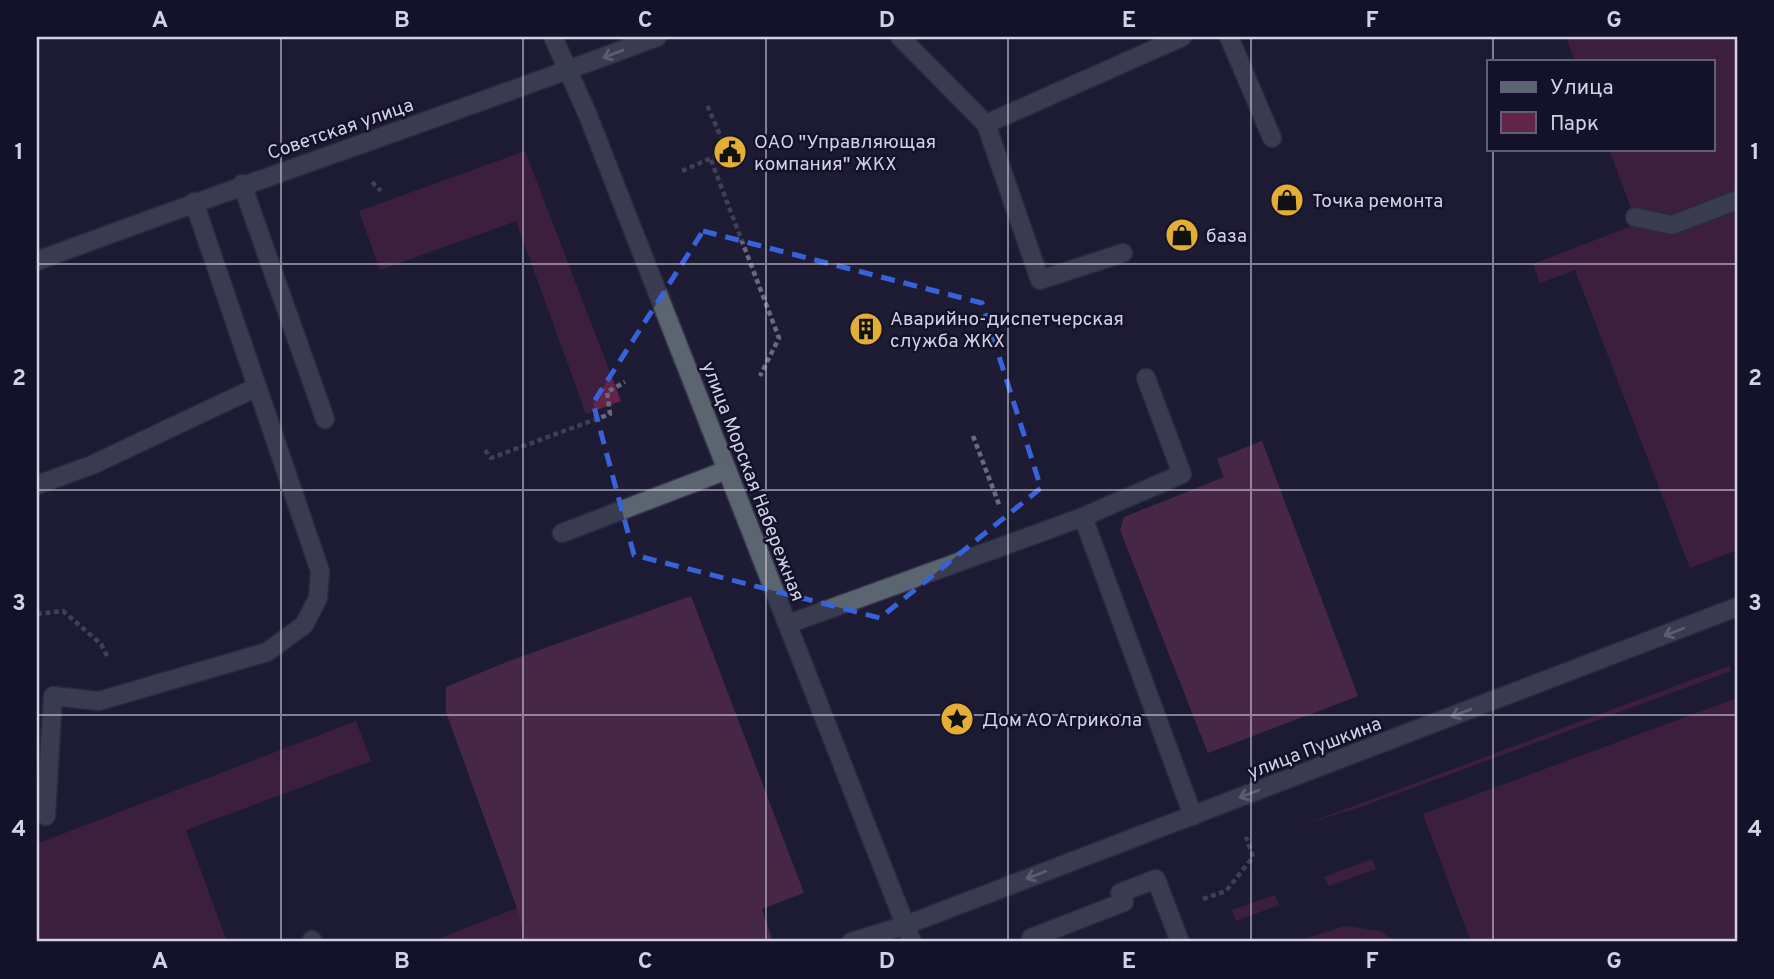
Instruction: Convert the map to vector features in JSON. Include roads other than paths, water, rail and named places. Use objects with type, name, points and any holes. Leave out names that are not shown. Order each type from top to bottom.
[{"type":"street","name":"улица Морская Набережная","points":[[553,37],[909,934]]},
{"type":"street","name":"Советская улица","points":[[37,261],[242,184],[568,71],[657,37]]},
{"type":"street","points":[[900,37],[986,124],[1040,280],[1123,253]]},
{"type":"street","points":[[986,124],[1182,37]]},
{"type":"street","points":[[1229,37],[1272,138]]},
{"type":"street","points":[[242,184],[326,419]]},
{"type":"street","points":[[1634,217],[1672,225],[1737,200]]},
{"type":"street","points":[[46,816],[52,696],[99,701],[267,652],[304,625],[318,598],[320,571],[194,202]]},
{"type":"street","points":[[788,624],[1083,517],[1182,474],[1146,378]]},
{"type":"street","points":[[37,485],[92,465],[257,387]]},
{"type":"street","points":[[562,533],[727,470]]},
{"type":"street","points":[[1083,517],[1193,816]]},
{"type":"street","name":"улица Пушкина","points":[[851,942],[909,934],[1193,816],[1737,607]]},
{"type":"street","points":[[1033,942],[1031,938],[1124,902],[1120,893],[1156,880],[1180,942]]},
{"type":"place","name":"ОАО \"Управляющая компания\" ЖКХ","points":[[730,152]]},
{"type":"place","name":"Точка ремонта","points":[[1287,200]]},
{"type":"place","name":"база","points":[[1182,235]]},
{"type":"place","name":"Аварийно-диспетчерская служба ЖКХ","points":[[866,329]]},
{"type":"place","name":"Дом АО Агрикола","points":[[957,719]]}]
